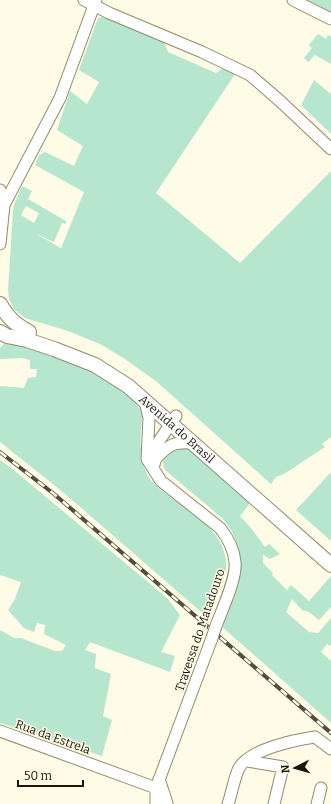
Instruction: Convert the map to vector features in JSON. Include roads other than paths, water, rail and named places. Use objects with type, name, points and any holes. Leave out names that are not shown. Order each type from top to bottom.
[{"type":"main road","name":"Avenida do Brasil","points":[[0,305],[7,316],[18,326],[29,332]]},
{"type":"main road","name":"Avenida do Brasil","points":[[0,327],[8,327],[57,340],[99,357],[134,379],[193,443],[331,564]]},
{"type":"main road","name":"Avenida do Brasil","points":[[0,332],[7,336],[27,340],[54,349],[95,365],[128,386],[145,401],[173,420],[331,553]]},
{"type":"street","points":[[293,0],[331,20]]},
{"type":"street","points":[[2,204],[60,98],[91,2],[250,75],[331,148]]},
{"type":"street","points":[[0,190],[2,204],[0,244]]},
{"type":"street","points":[[0,305],[0,319]]},
{"type":"street","points":[[145,401],[149,418],[147,459],[155,463]]},
{"type":"street","points":[[147,440],[156,429],[173,420]]},
{"type":"street","points":[[155,463],[157,444],[173,420]]},
{"type":"street","points":[[155,463],[169,445],[181,442],[193,443]]},
{"type":"street","name":"Travessa do Matadouro","points":[[155,463],[161,480],[220,528],[227,537],[233,549],[236,563],[234,576],[158,784]]},
{"type":"street","name":"Rua da Estrela","points":[[0,731],[142,784],[158,784]]},
{"type":"street","points":[[228,804],[239,768],[254,754],[294,740],[315,737],[331,749]]},
{"type":"street","points":[[247,760],[283,767],[274,804]]},
{"type":"street","points":[[142,784],[152,804]]},
{"type":"street","points":[[158,784],[163,804]]},
{"type":"street","points":[[317,804],[321,788]]},
{"type":"railway","points":[[0,452],[54,494],[331,733]]}]
